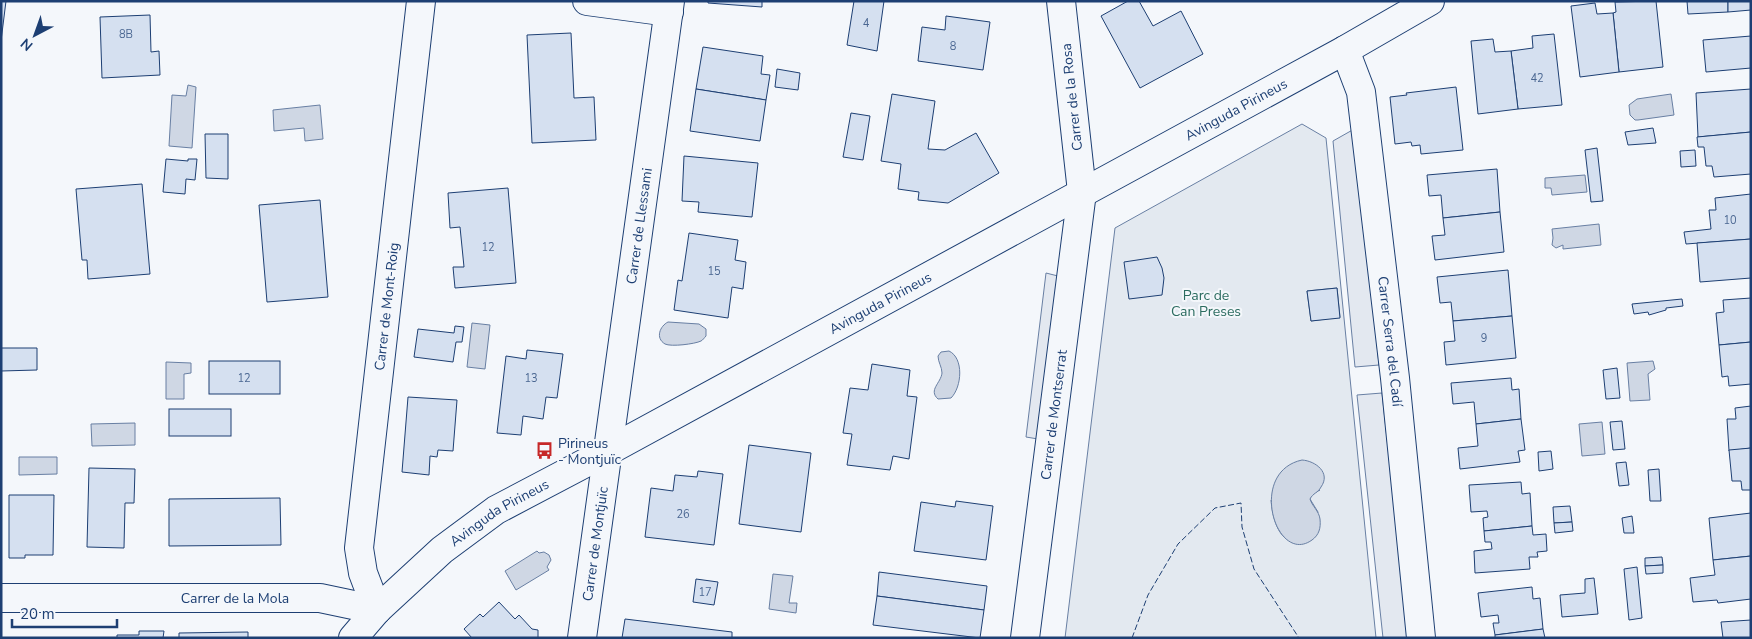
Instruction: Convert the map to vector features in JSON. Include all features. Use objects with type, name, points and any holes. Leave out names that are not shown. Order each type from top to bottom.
[{"type":"street","name":"Carrer de Mont-Roig","points":[[377,610],[362,573],[359,548],[421,1]]},
{"type":"street","points":[[587,1],[670,7]]},
{"type":"street","name":"Carrer de la Rosa","points":[[1061,1],[1082,192]]},
{"type":"street","name":"Avinguda Pirineus","points":[[353,638],[377,610],[442,550],[496,510],[1345,50],[1428,2]]},
{"type":"street","name":"Carrer de Llessami","points":[[608,451],[670,7]]},
{"type":"street","name":"Carrer Serra del Cadí","points":[[1345,50],[1361,92],[1395,378],[1421,638]]},
{"type":"street","name":"Carrer de Montserrat","points":[[1025,638],[1082,192]]},
{"type":"street","name":"Carrer de Montjuïc","points":[[582,638],[608,451]]},
{"type":"street","name":"Carrer de la Mola","points":[[1,598],[320,598],[377,610]]},
{"type":"green space","name":"Parc de Can Preses","points":[[1302,124],[1326,138],[1376,638],[1065,638],[1115,228]],"holes":[[[1337,288],[1340,317],[1311,321],[1307,291]],[[1320,490],[1311,495],[1310,499],[1318,512],[1309,541],[1299,543],[1285,538],[1280,532],[1274,517],[1271,500]]]},
{"type":"shaded area","points":[[188,85],[196,87],[192,148],[169,146],[172,95],[186,96]]},
{"type":"shaded area","points":[[1671,94],[1674,115],[1635,120],[1630,115],[1629,105],[1637,99]]},
{"type":"shaded area","points":[[320,105],[323,139],[305,141],[304,128],[274,131],[273,110]]},
{"type":"shaded area","points":[[1356,128],[1379,365],[1355,367],[1333,141]]},
{"type":"shaded area","points":[[1585,175],[1587,192],[1552,195],[1551,188],[1545,188],[1545,178]]},
{"type":"shaded area","points":[[1599,224],[1601,245],[1563,249],[1563,245],[1556,248],[1552,245],[1552,229]]},
{"type":"shaded area","points":[[1046,273],[1058,276],[1038,439],[1026,437]]},
{"type":"shaded area","points":[[668,322],[699,324],[706,329],[706,336],[701,341],[694,343],[665,344],[659,335],[663,326]]},
{"type":"shaded area","points":[[472,323],[490,325],[485,369],[467,367]]},
{"type":"shaded area","points":[[949,351],[957,360],[960,373],[959,380],[955,393],[951,398],[938,399],[934,393],[942,373],[938,356],[941,352]]},
{"type":"shaded area","points":[[1653,361],[1655,369],[1648,374],[1650,400],[1630,401],[1627,363]]},
{"type":"shaded area","points":[[166,362],[191,363],[191,373],[184,374],[184,399],[166,399]]},
{"type":"shaded area","points":[[1382,393],[1409,638],[1383,638],[1357,395]]},
{"type":"shaded area","points":[[1602,422],[1605,454],[1582,456],[1579,424]]},
{"type":"shaded area","points":[[135,423],[135,445],[92,446],[91,424]]},
{"type":"shaded area","points":[[19,457],[57,457],[57,474],[19,475]]},
{"type":"shaded area","points":[[1302,460],[1317,465],[1323,473],[1324,482],[1310,499],[1320,519],[1319,531],[1312,540],[1299,545],[1288,540],[1279,529],[1273,514],[1272,497],[1275,481],[1285,468]]},
{"type":"shaded area","points":[[537,551],[549,555],[551,560],[547,567],[549,570],[516,590],[505,571]]},
{"type":"shaded area","points":[[773,574],[793,576],[789,603],[797,603],[796,613],[769,609]]},
{"type":"building","points":[[1,1],[6,1],[1,41]]},
{"type":"building","points":[[708,1],[762,1],[762,7],[708,3]]},
{"type":"building","points":[[854,1],[884,1],[877,51],[847,45]]},
{"type":"building","points":[[1128,1],[1139,1],[1153,26],[1181,11],[1203,54],[1140,88],[1101,16]]},
{"type":"building","points":[[1656,1],[1663,67],[1619,72],[1613,13],[1616,12],[1615,2]]},
{"type":"building","points":[[1687,1],[1728,1],[1728,12],[1688,14]]},
{"type":"building","points":[[1728,1],[1751,1],[1751,10],[1728,12]]},
{"type":"building","points":[[1595,3],[1597,14],[1613,13],[1619,72],[1580,77],[1571,6]]},
{"type":"building","points":[[150,15],[151,52],[159,51],[160,75],[102,78],[100,17]]},
{"type":"building","points":[[946,16],[990,22],[983,70],[918,61],[922,27],[945,30]]},
{"type":"building","points":[[571,33],[574,98],[594,97],[596,140],[532,143],[527,35]]},
{"type":"building","points":[[1554,34],[1562,105],[1518,109],[1511,51],[1533,48],[1532,36]]},
{"type":"building","points":[[1751,36],[1751,68],[1706,72],[1703,40]]},
{"type":"building","points":[[1493,39],[1495,52],[1511,51],[1518,109],[1478,114],[1471,41]]},
{"type":"building","points":[[703,47],[763,56],[761,74],[770,75],[766,100],[696,89]]},
{"type":"building","points":[[777,69],[800,73],[798,90],[775,87]]},
{"type":"building","points":[[1456,87],[1463,150],[1421,154],[1420,145],[1412,146],[1411,142],[1395,144],[1390,97],[1407,95],[1406,93]]},
{"type":"building","points":[[696,89],[766,100],[760,141],[690,131]]},
{"type":"building","points":[[1751,89],[1751,132],[1698,137],[1696,93]]},
{"type":"building","points":[[892,94],[935,101],[928,149],[945,150],[976,133],[999,173],[948,203],[918,200],[919,192],[898,189],[901,164],[881,161]]},
{"type":"building","points":[[851,113],[870,116],[863,160],[843,157]]},
{"type":"building","points":[[1653,128],[1656,143],[1628,145],[1625,132]]},
{"type":"building","points":[[1751,132],[1751,174],[1714,177],[1712,166],[1706,166],[1704,147],[1698,147],[1697,137]]},
{"type":"building","points":[[205,134],[228,134],[228,179],[206,178]]},
{"type":"building","points":[[1597,148],[1603,201],[1591,202],[1585,150]]},
{"type":"building","points":[[1695,150],[1696,166],[1681,167],[1680,151]]},
{"type":"building","points":[[684,156],[758,163],[752,217],[698,212],[699,202],[682,201]]},
{"type":"building","points":[[166,159],[188,161],[188,159],[197,159],[195,180],[186,179],[185,194],[163,192]]},
{"type":"building","points":[[1497,169],[1500,212],[1443,218],[1441,195],[1429,196],[1427,175]]},
{"type":"building","points":[[142,184],[150,274],[88,279],[87,260],[82,260],[76,189]]},
{"type":"building","points":[[508,188],[516,283],[455,288],[453,267],[464,267],[460,227],[450,228],[448,193]]},
{"type":"building","points":[[1751,194],[1751,239],[1686,244],[1684,232],[1711,229],[1709,210],[1716,210],[1715,198]]},
{"type":"building","points":[[320,200],[328,297],[267,302],[259,205]]},
{"type":"building","points":[[1500,212],[1504,252],[1435,260],[1432,236],[1445,235],[1443,218]]},
{"type":"building","points":[[689,233],[738,240],[735,260],[746,262],[743,289],[732,287],[728,318],[674,310],[678,280],[682,281]]},
{"type":"building","points":[[1751,239],[1751,278],[1700,282],[1697,243]]},
{"type":"building","points":[[1157,257],[1164,278],[1162,295],[1129,299],[1124,262]]},
{"type":"building","points":[[1508,270],[1512,316],[1453,321],[1451,302],[1440,303],[1437,277]]},
{"type":"building","points":[[1337,288],[1340,318],[1311,321],[1307,291]]},
{"type":"building","points":[[1751,298],[1751,342],[1719,345],[1716,313],[1724,312],[1723,300]]},
{"type":"building","points":[[1682,299],[1683,306],[1666,308],[1666,310],[1649,315],[1648,312],[1634,314],[1632,304]]},
{"type":"building","points":[[1512,316],[1516,358],[1446,365],[1444,342],[1455,341],[1453,321]]},
{"type":"building","points":[[455,326],[464,327],[462,342],[456,342],[453,362],[414,357],[418,329],[454,333]]},
{"type":"building","points":[[1751,342],[1751,384],[1729,386],[1728,376],[1722,377],[1719,345]]},
{"type":"building","points":[[1,348],[37,348],[37,370],[1,371]]},
{"type":"building","points":[[527,350],[563,354],[557,398],[546,397],[543,419],[523,416],[521,435],[497,433],[506,356],[526,359]]},
{"type":"building","points":[[209,361],[280,361],[280,394],[209,394]]},
{"type":"building","points":[[872,364],[910,370],[907,396],[917,397],[909,459],[893,456],[890,470],[847,465],[852,434],[843,433],[850,388],[868,390]]},
{"type":"building","points":[[1617,368],[1620,398],[1606,399],[1603,370]]},
{"type":"building","points":[[1511,378],[1512,390],[1519,389],[1521,419],[1476,424],[1474,402],[1453,404],[1451,383]]},
{"type":"building","points":[[408,397],[457,400],[453,451],[438,450],[437,457],[430,456],[429,475],[402,472]]},
{"type":"building","points":[[1751,406],[1751,448],[1729,451],[1727,419],[1736,419],[1735,408]]},
{"type":"building","points":[[169,409],[231,409],[231,436],[169,436]]},
{"type":"building","points":[[1521,419],[1525,450],[1518,451],[1520,462],[1460,469],[1458,448],[1478,446],[1476,424]]},
{"type":"building","points":[[1622,421],[1625,449],[1613,450],[1610,422]]},
{"type":"building","points":[[749,445],[811,453],[801,532],[739,524]]},
{"type":"building","points":[[1751,448],[1751,490],[1742,490],[1741,481],[1732,481],[1729,450]]},
{"type":"building","points":[[1551,451],[1553,469],[1539,471],[1538,452]]},
{"type":"building","points":[[1626,462],[1629,485],[1619,486],[1616,463]]},
{"type":"building","points":[[89,468],[135,469],[134,503],[125,503],[124,548],[87,547]]},
{"type":"building","points":[[1659,469],[1661,501],[1650,501],[1648,470]]},
{"type":"building","points":[[698,471],[723,474],[714,545],[645,537],[651,488],[673,491],[675,475],[697,477]]},
{"type":"building","points":[[1521,482],[1522,494],[1530,493],[1532,526],[1484,531],[1483,518],[1488,517],[1487,511],[1471,512],[1469,485]]},
{"type":"building","points":[[9,495],[54,495],[53,555],[25,555],[25,558],[9,558]]},
{"type":"building","points":[[280,498],[281,545],[169,546],[169,499]]},
{"type":"building","points":[[956,501],[993,506],[986,560],[914,551],[921,502],[955,507]]},
{"type":"building","points":[[1570,506],[1572,522],[1554,523],[1553,507]]},
{"type":"building","points":[[1751,513],[1751,556],[1713,560],[1709,518]]},
{"type":"building","points":[[1632,516],[1634,533],[1624,533],[1622,518]]},
{"type":"building","points":[[1572,522],[1573,531],[1555,533],[1554,523]]},
{"type":"building","points":[[1532,526],[1533,535],[1546,534],[1547,551],[1537,552],[1538,557],[1529,557],[1530,569],[1475,573],[1474,551],[1492,549],[1491,542],[1485,542],[1484,531]]},
{"type":"building","points":[[1751,556],[1751,599],[1718,603],[1717,600],[1693,602],[1690,578],[1715,575],[1713,560]]},
{"type":"building","points":[[1662,557],[1663,565],[1645,566],[1645,558]]},
{"type":"building","points":[[1663,565],[1663,573],[1646,574],[1645,566]]},
{"type":"building","points":[[1637,567],[1642,618],[1629,620],[1624,569]]},
{"type":"building","points":[[879,572],[987,586],[984,610],[877,596]]},
{"type":"building","points":[[1594,578],[1598,614],[1562,617],[1560,595],[1585,593],[1585,579]]},
{"type":"building","points":[[696,579],[718,582],[714,605],[693,602]]},
{"type":"building","points":[[1532,587],[1533,599],[1540,598],[1543,629],[1495,635],[1493,623],[1499,623],[1498,615],[1481,617],[1478,593]]},
{"type":"building","points":[[877,596],[984,610],[980,638],[873,625]]},
{"type":"building","points":[[499,602],[515,619],[519,615],[532,629],[538,630],[538,638],[472,638],[464,629],[480,614],[483,617]]},
{"type":"building","points":[[625,619],[732,632],[732,638],[622,638]]},
{"type":"building","points":[[1751,620],[1751,638],[1723,638],[1721,622]]},
{"type":"building","points":[[1543,629],[1545,638],[1495,638],[1495,635]]},
{"type":"building","points":[[139,631],[164,631],[163,638],[117,638],[117,635],[139,635]]},
{"type":"building","points":[[248,632],[248,638],[179,638],[179,633]]},
{"type":"fence","points":[[1132,638],[1148,595],[1178,544],[1215,508],[1241,503],[1242,527],[1254,569],[1299,638]]},
{"type":"place","name":"Pirineus - Montjuïc","points":[[544,451]]}]
